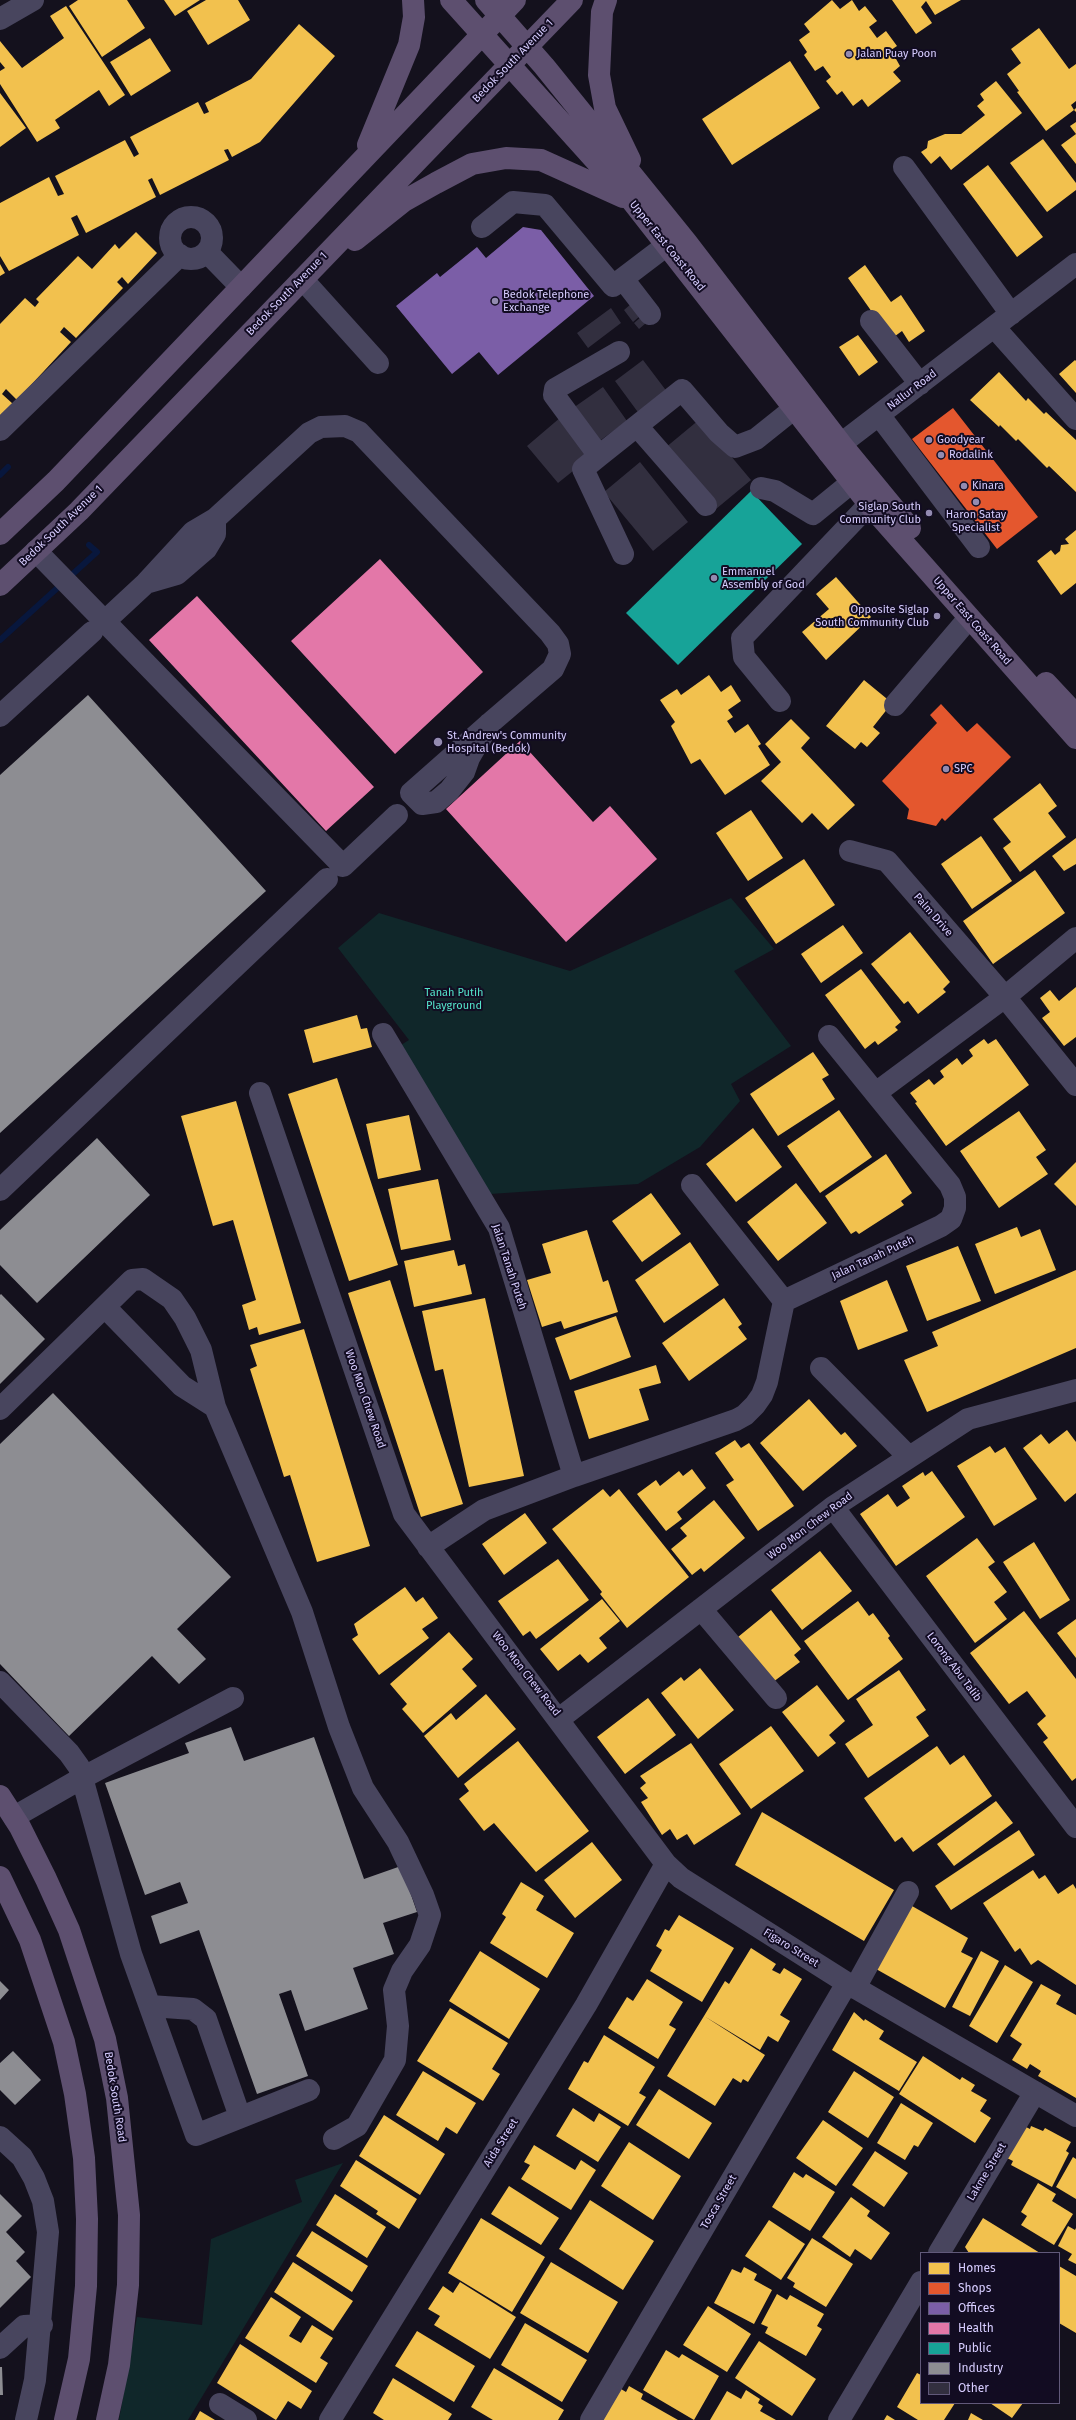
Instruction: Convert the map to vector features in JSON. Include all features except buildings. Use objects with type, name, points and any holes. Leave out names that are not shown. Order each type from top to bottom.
[{"type":"main road","points":[[362,159],[389,99],[409,45],[414,17],[413,0]]},
{"type":"main road","name":"Upper East Coast Road","points":[[451,0],[508,66],[632,201],[677,244]]},
{"type":"main road","name":"Upper East Coast Road","points":[[486,0],[499,17],[527,46],[733,318],[969,618],[1076,738]]},
{"type":"main road","points":[[0,534],[56,481],[515,0]]},
{"type":"main road","name":"Bedok South Avenue 1","points":[[0,585],[79,511],[572,0]]},
{"type":"main road","points":[[606,0],[602,12],[599,75],[605,108],[632,164],[677,244]]},
{"type":"main road","points":[[296,287],[404,201],[472,164],[506,158],[541,160],[632,201]]},
{"type":"main road","name":"Upper East Coast Road","points":[[835,449],[851,483],[874,499],[1001,633],[1076,715]]},
{"type":"main road","name":"Bedok South Road","points":[[0,1796],[14,1817],[46,1878],[69,1930],[105,2039],[117,2098],[129,2215],[128,2285],[119,2365],[108,2420]]},
{"type":"main road","points":[[0,1877],[30,1940],[62,2035],[75,2094],[84,2158],[87,2219],[86,2286],[79,2360],[65,2420]]},
{"type":"street","points":[[0,20],[33,0]]},
{"type":"street","points":[[904,167],[1003,321],[1076,419]]},
{"type":"street","points":[[482,227],[513,202],[545,205],[612,286],[677,244]]},
{"type":"street","points":[[188,217],[202,220],[211,231],[210,246],[206,252],[194,258],[180,255],[172,244],[172,230],[181,219],[188,217]]},
{"type":"street","points":[[206,252],[241,287]]},
{"type":"street","points":[[0,430],[180,255]]},
{"type":"street","name":"Nallur Road","points":[[835,449],[1076,264]]},
{"type":"street","points":[[623,279],[650,314]]},
{"type":"street","points":[[296,287],[378,363]]},
{"type":"street","points":[[871,321],[920,384]]},
{"type":"street","points":[[599,456],[554,395],[555,389],[619,352]]},
{"type":"street","points":[[623,554],[583,469],[682,390],[719,433],[735,447],[756,439],[800,404]]},
{"type":"street","points":[[879,415],[979,548]]},
{"type":"street","points":[[0,716],[146,583],[177,574],[206,549],[215,534],[215,519],[309,433],[321,428],[335,425],[354,428],[359,432],[550,633],[558,644],[560,654],[553,669],[489,724]]},
{"type":"street","points":[[637,426],[706,504]]},
{"type":"street","points":[[761,488],[775,491],[813,514],[851,483]]},
{"type":"street","points":[[780,701],[744,657],[742,638],[874,499]]},
{"type":"street","points":[[36,551],[98,627],[343,866],[397,815]]},
{"type":"street","points":[[895,706],[969,618]]},
{"type":"street","name":"Palm Drive","points":[[850,851],[887,861],[1005,997],[1076,1085]]},
{"type":"street","points":[[0,1190],[327,879]]},
{"type":"street","points":[[829,1036],[877,1092],[1005,997],[1076,938]]},
{"type":"street","name":"Jalan Tanah Puteh","points":[[382,1034],[499,1228],[574,1476]]},
{"type":"street","name":"Jalan Tanah Puteh","points":[[784,1301],[941,1226],[951,1219],[955,1208],[955,1197],[950,1185],[877,1092]]},
{"type":"street","name":"Woo Mon Chew Road","points":[[260,1093],[404,1514],[559,1720],[833,1507],[968,1419],[1075,1393]]},
{"type":"street","points":[[428,1547],[484,1510],[745,1415],[762,1394],[784,1301],[692,1185]]},
{"type":"street","points":[[0,1409],[132,1280],[143,1279],[172,1300],[185,1318],[201,1350],[215,1407],[302,1612],[339,1727],[363,1788],[398,1842],[423,1895],[430,1915],[420,1945],[402,1971],[394,1990],[398,2026],[395,2060],[357,2126],[334,2139]]},
{"type":"street","points":[[105,1307],[182,1386],[215,1407]]},
{"type":"street","points":[[821,1368],[909,1457]]},
{"type":"street","name":"Lorong Abu Talib","points":[[833,1507],[1076,1827]]},
{"type":"street","points":[[701,1609],[776,1698]]},
{"type":"street","points":[[0,1682],[69,1752],[80,1767],[131,1954],[196,2135],[309,2090]]},
{"type":"street","points":[[14,1817],[82,1778],[233,1698]]},
{"type":"street","name":"Figaro Street","points":[[559,1720],[666,1864],[681,1878],[851,1986],[1076,2116]]},
{"type":"street","name":"Aida Street","points":[[330,2420],[586,2005],[666,1864]]},
{"type":"street","name":"Tosca Street","points":[[591,2420],[908,1892]]},
{"type":"street","points":[[150,2006],[194,2009],[206,2019],[240,2117]]},
{"type":"street","name":"Lakme Street","points":[[940,2252],[1035,2092]]},
{"type":"street","points":[[0,2137],[22,2157],[34,2178],[43,2201],[48,2232],[42,2325],[35,2380],[26,2420]]},
{"type":"street","points":[[839,2420],[920,2284]]},
{"type":"street","points":[[0,2348],[24,2326],[42,2325]]},
{"type":"street","points":[[220,2404],[246,2420]]},
{"type":"green space","name":"Tanah Putih Playground","points":[[731,898],[774,949],[734,971],[791,1046],[731,1084],[740,1101],[700,1147],[638,1184],[490,1194],[401,1045],[409,1040],[338,948],[379,913],[570,971]]},
{"type":"green space","points":[[343,2163],[188,2420],[119,2420],[137,2317],[202,2325],[211,2239],[302,2202],[295,2180]]},
{"type":"waterway","points":[[0,475],[8,467]]},
{"type":"waterway","points":[[0,640],[97,552],[89,545]]},
{"type":"place","name":"Jalan Puay Poon","points":[[849,54]]},
{"type":"place","name":"Bedok Telephone Exchange","points":[[495,301]]},
{"type":"place","name":"Goodyear","points":[[929,440]]},
{"type":"place","name":"Rodalink","points":[[941,455]]},
{"type":"place","name":"Kinara","points":[[964,486]]},
{"type":"place","name":"Haron Satay Specialist","points":[[976,502]]},
{"type":"place","name":"Siglap South Community Club","points":[[929,513]]},
{"type":"place","name":"Emmanuel Assembly of God","points":[[714,578]]},
{"type":"place","name":"Opposite Siglap South Community Club","points":[[937,616]]},
{"type":"place","name":"St. Andrew's Community Hospital (Bedok)","points":[[438,742]]},
{"type":"place","name":"SPC","points":[[946,769]]}]
